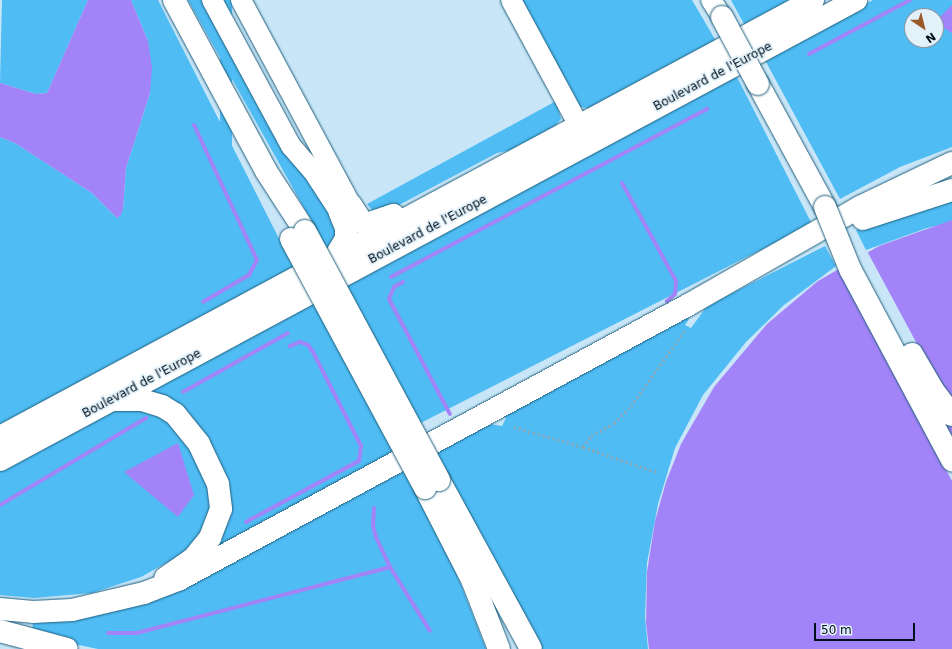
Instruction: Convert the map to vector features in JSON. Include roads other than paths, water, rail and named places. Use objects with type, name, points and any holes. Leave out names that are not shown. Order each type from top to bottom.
[{"type":"main road","points":[[174,0],[432,484],[531,649]]},
{"type":"main road","name":"Boulevard de l'Europe","points":[[0,437],[812,0]]},
{"type":"main road","name":"Boulevard de l'Europe","points":[[0,460],[856,0]]},
{"type":"main road","points":[[716,6],[825,207],[861,261],[922,372],[952,415]]},
{"type":"main road","points":[[345,208],[362,222],[373,224],[479,169],[528,153]]},
{"type":"main road","points":[[0,609],[52,612],[125,599],[186,576],[688,305],[860,207],[952,163]]},
{"type":"main road","points":[[688,305],[837,230],[882,212],[952,190]]},
{"type":"main road","points":[[825,207],[850,269],[952,460]]},
{"type":"main road","points":[[335,257],[346,239],[345,208]]},
{"type":"main road","points":[[112,400],[150,401],[169,410],[180,418],[208,459],[218,484],[221,503],[215,529],[194,558],[156,583],[125,599]]},
{"type":"main road","points":[[432,484],[500,649]]},
{"type":"main road","points":[[0,631],[67,649]]},
{"type":"main road","points":[[0,640],[22,649]]},
{"type":"lane","points":[[212,0],[291,146],[345,208]]},
{"type":"lane","points":[[241,0],[345,208]]},
{"type":"lane","points":[[511,0],[579,126]]},
{"type":"waterway","points":[[809,54],[910,0]]},
{"type":"waterway","points":[[391,277],[707,109]]},
{"type":"waterway","points":[[194,125],[257,260],[249,275],[203,302]]},
{"type":"waterway","points":[[622,183],[676,281],[675,294],[667,301]]},
{"type":"waterway","points":[[403,282],[394,287],[389,299],[450,414]]},
{"type":"waterway","points":[[183,392],[288,333]]},
{"type":"waterway","points":[[246,522],[359,461],[361,446],[313,352],[308,345],[300,342],[290,346]]},
{"type":"waterway","points":[[0,505],[146,418]]},
{"type":"waterway","points":[[374,508],[373,526],[376,537],[390,567]]},
{"type":"waterway","points":[[108,633],[137,633],[390,567],[430,631]]}]
